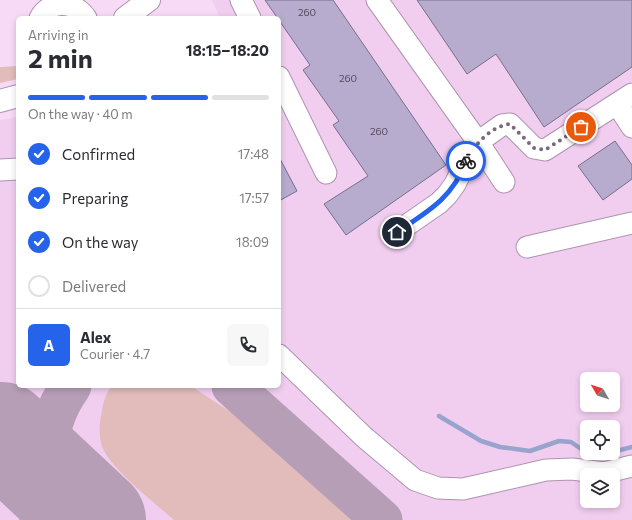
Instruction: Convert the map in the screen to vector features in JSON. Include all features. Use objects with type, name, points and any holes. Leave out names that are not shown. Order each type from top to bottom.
[{"type":"main road","points":[[128,16],[149,0]]},
{"type":"main road","points":[[0,101],[16,97]]},
{"type":"lane","points":[[241,0],[249,16]]},
{"type":"lane","points":[[377,0],[478,142],[504,182]]},
{"type":"lane","points":[[41,16],[47,8],[60,1],[72,4],[82,11],[85,16]]},
{"type":"lane","points":[[281,81],[326,173]]},
{"type":"lane","points":[[397,232],[443,199],[455,184],[478,142],[502,124],[510,124],[534,148],[545,150],[624,99],[632,127]]},
{"type":"lane","points":[[0,170],[16,169]]},
{"type":"lane","points":[[527,246],[632,224]]},
{"type":"lane","points":[[281,357],[364,437],[415,480],[438,488],[463,488],[546,470],[572,468],[604,473],[632,466]]},
{"type":"shaded area","points":[[212,0],[632,0],[632,520],[0,520],[0,120],[16,117],[16,388],[281,388],[281,16],[219,16]]},
{"type":"shaded area","points":[[16,66],[16,79],[0,83],[0,67]]},
{"type":"shaded area","points":[[111,388],[194,388],[238,417],[318,486],[351,520],[174,520],[127,478],[110,460],[104,451],[100,436],[100,421],[104,401]]},
{"type":"building","points":[[265,0],[333,0],[446,165],[346,235],[324,204],[368,176],[333,125],[339,121],[303,70],[310,65],[281,23],[281,16],[276,16]]},
{"type":"building","points":[[417,0],[632,0],[632,67],[544,127],[496,54],[467,74]]},
{"type":"building","points":[[615,141],[632,165],[632,179],[603,200],[578,166]]},
{"type":"building","points":[[281,161],[297,191],[281,200]]},
{"type":"waterway","points":[[439,416],[481,441],[500,447],[530,451],[559,441],[571,442],[580,448]]},
{"type":"waterway","points":[[620,450],[632,447]]},
{"type":"taxiway","points":[[70,388],[60,403],[56,413],[50,434],[49,444],[53,465],[71,498]]},
{"type":"taxiway","points":[[234,388],[382,520]]},
{"type":"taxiway","points":[[40,520],[60,517],[74,520]]},
{"type":"runway","points":[[2,433],[95,520]]},
{"type":"way so far","points":[[466,161],[478,142],[502,124],[510,124],[528,143],[539,150],[545,150],[581,127]]},
{"type":"route","points":[[397,232],[439,204],[463,172],[466,161]]}]
